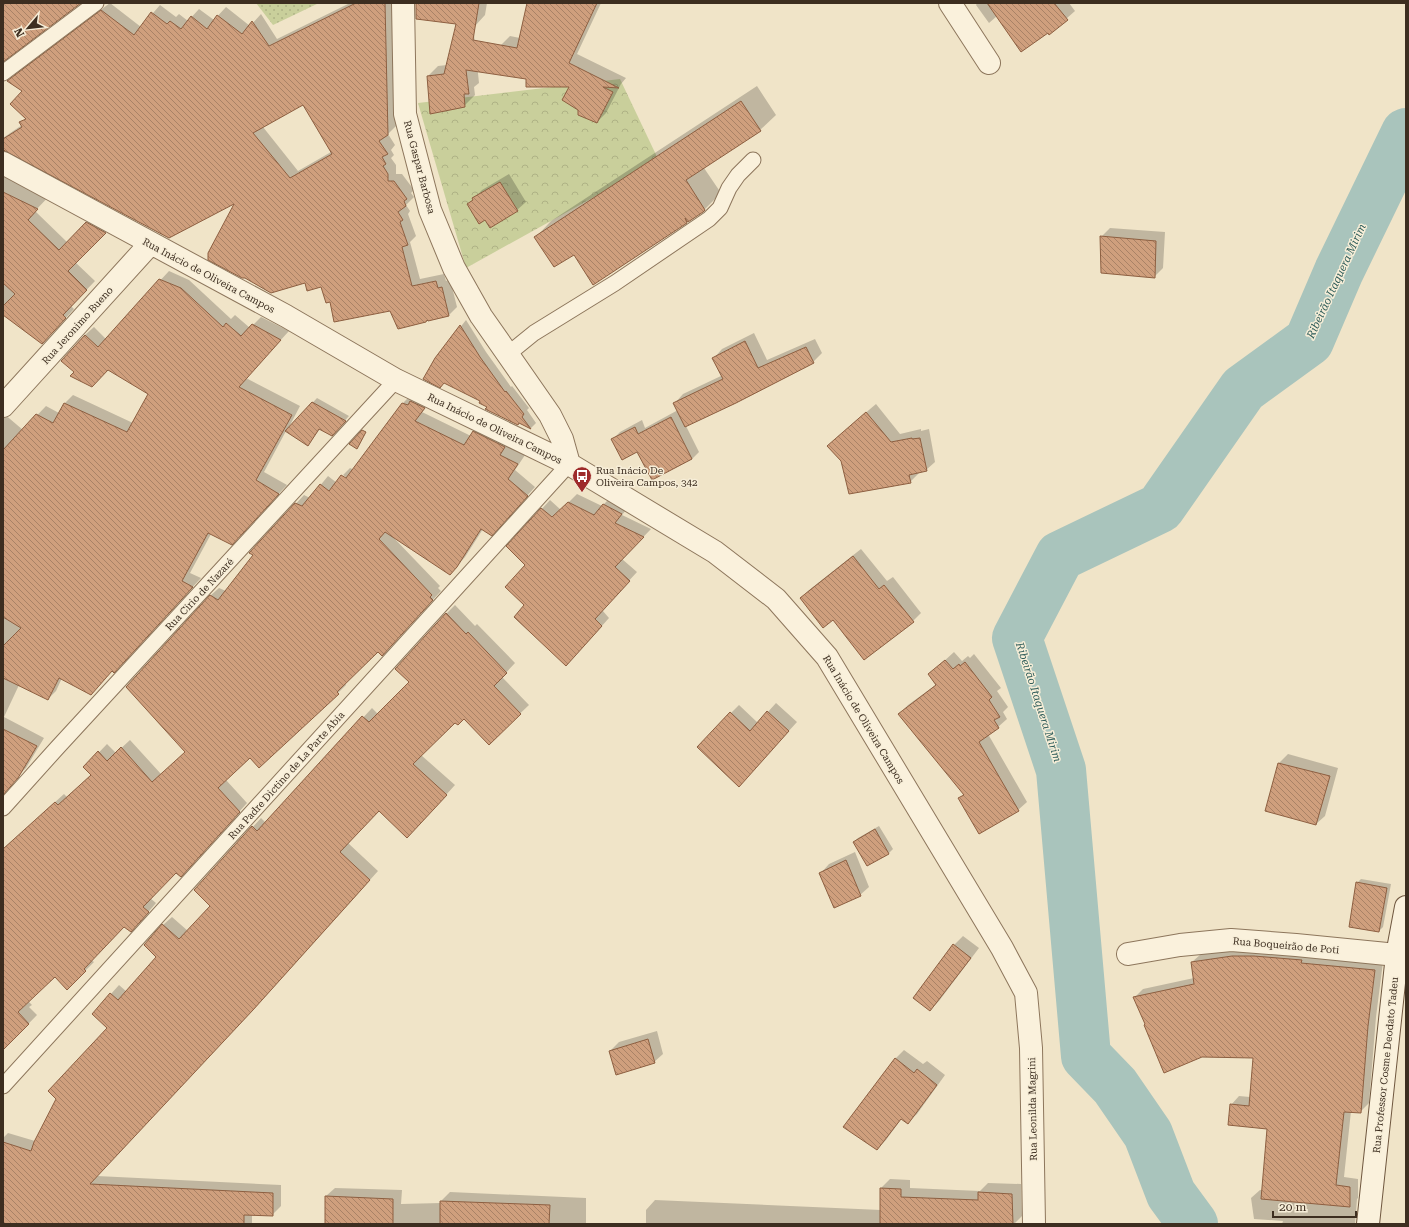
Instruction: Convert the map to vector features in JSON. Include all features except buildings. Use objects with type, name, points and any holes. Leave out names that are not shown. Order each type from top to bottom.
[{"type":"street","name":"Rua Gaspar Barbosa","points":[[403,3],[405,114],[430,210],[454,268],[481,316],[550,415],[562,439],[569,464]]},
{"type":"street","points":[[950,3],[989,63]]},
{"type":"street","name":"Rua Inácio de Oliveira Campos","points":[[3,163],[150,244],[286,316],[396,380],[569,464],[715,552],[776,599],[828,656],[998,941],[1026,994]]},
{"type":"street","name":"Rua Jeronimo Bueno","points":[[3,406],[150,244]]},
{"type":"street","name":"Rua Professor Cosme Deodato Tadeu","points":[[1368,1224],[1397,955],[1406,907]]},
{"type":"street","name":"Rua Boqueirão de Poti","points":[[1128,954],[1180,945],[1231,940],[1397,955]]},
{"type":"street","name":"Rua Leonilda Magrini","points":[[1026,994],[1031,1048],[1034,1224]]},
{"type":"lane","points":[[3,73],[96,3]]},
{"type":"lane","points":[[507,355],[534,333],[615,282],[709,218],[720,208],[729,188],[738,175],[752,160]]},
{"type":"lane","name":"Rua Cirio de Nazaré","points":[[3,808],[396,380]]},
{"type":"lane","name":"Rua Padre Dictino de La Parte Abia","points":[[3,1086],[569,464]]},
{"type":"green space","points":[[256,3],[319,3],[273,25]]},
{"type":"green space","points":[[620,79],[659,161],[466,268],[418,103]]},
{"type":"waterway","name":"Ribeirão Itaquera Mirim","points":[[1193,1224],[1171,1194],[1148,1134],[1115,1086],[1086,1056],[1061,770],[1017,638],[1060,556],[1160,508],[1243,389],[1309,341],[1339,271],[1406,133]]},
{"type":"place","name":"Rua Inácio De Oliveira Campos, 342","points":[[582,493]]}]
